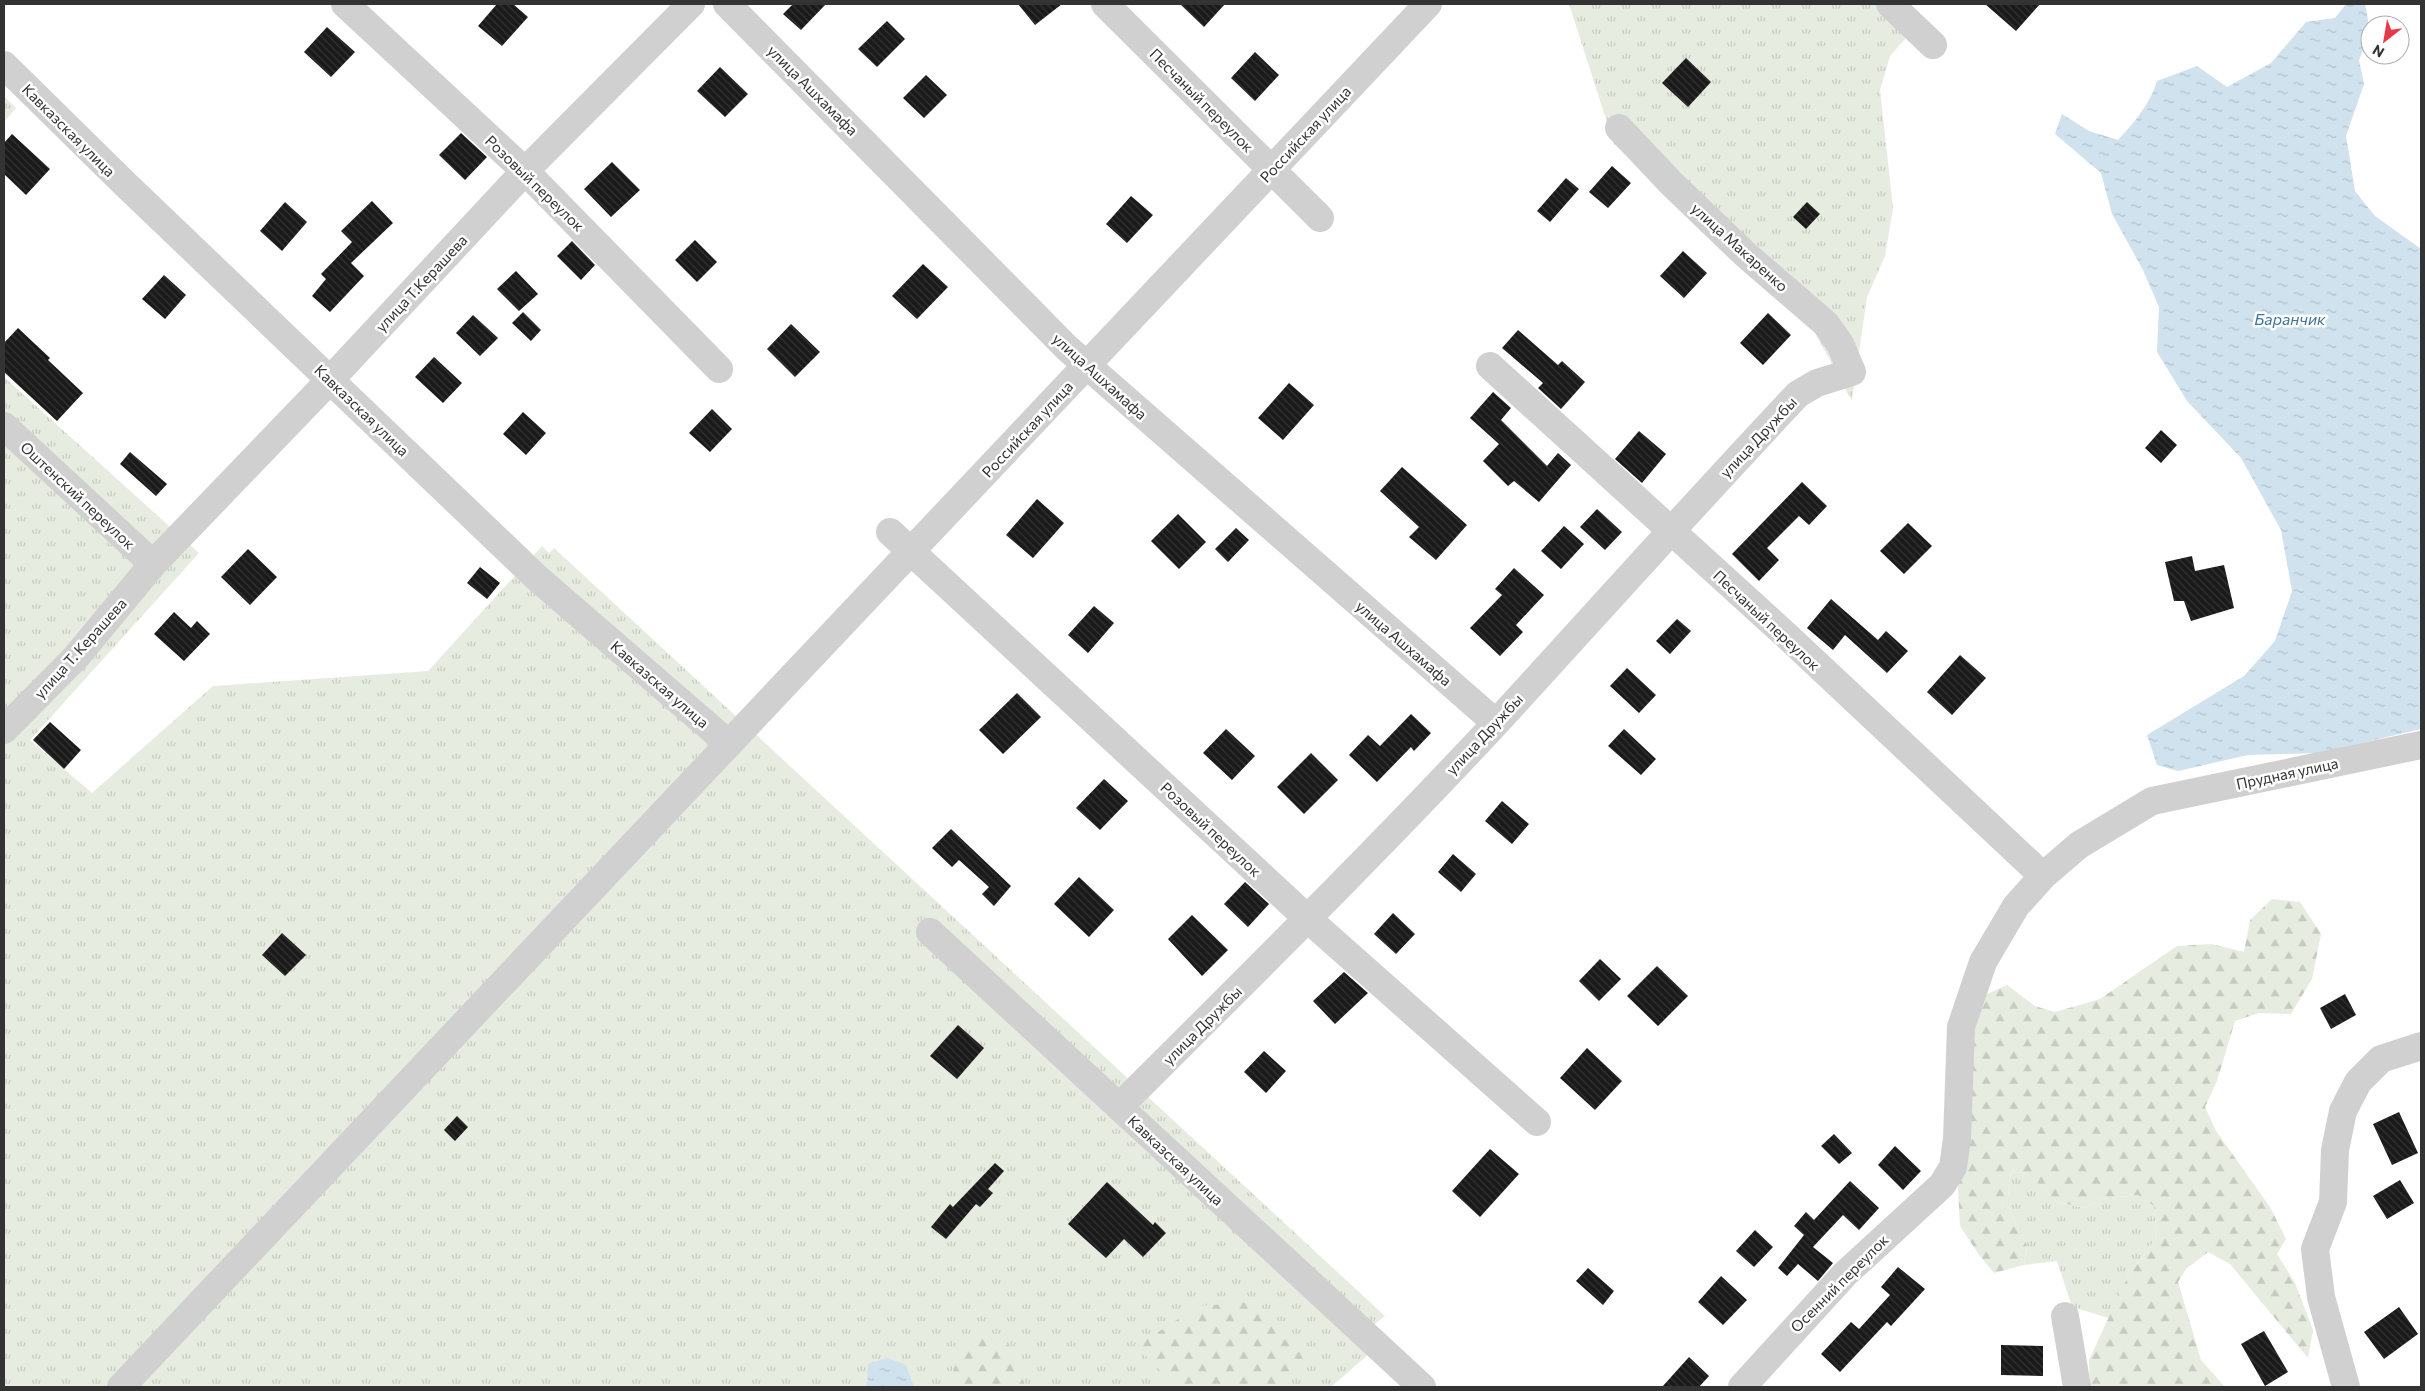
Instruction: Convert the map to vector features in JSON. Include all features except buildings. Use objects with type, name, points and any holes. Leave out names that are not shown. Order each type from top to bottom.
[{"type":"street","name":"Розовый переулок","points":[[345,4],[525,171],[719,369]]},
{"type":"street","name":"улица Т.Керашева","points":[[153,564],[330,380],[525,171],[691,4]]},
{"type":"street","name":"улица Ашхамафа","points":[[727,4],[1060,341],[1496,723]]},
{"type":"street","name":"Песчаный переулок","points":[[1105,4],[1320,218]]},
{"type":"street","name":"Российская улица","points":[[122,1387],[1428,4]]},
{"type":"street","points":[[1890,4],[1933,45]]},
{"type":"street","name":"Кавказcкая улица","points":[[4,65],[123,182],[536,577],[729,744]]},
{"type":"street","name":"улица Макаренко","points":[[1619,128],[1671,183],[1746,255],[1826,324],[1840,344],[1852,372]]},
{"type":"street","name":"Песчаный переулок","points":[[1490,366],[1795,644],[2043,876]]},
{"type":"street","name":"улица Дружбы","points":[[1119,1107],[1308,919],[1496,723],[1669,531],[1798,394],[1817,383],[1852,372]]},
{"type":"street","name":"Оштенский переулок","points":[[4,426],[153,564]]},
{"type":"street","name":"Розовый переулок","points":[[890,532],[1308,919],[1537,1122]]},
{"type":"street","name":"улица Т. Керашева","points":[[4,730],[76,657],[153,564]]},
{"type":"street","name":"Прудная улица","points":[[2043,876],[2079,845],[2152,801],[2421,745]]},
{"type":"street","name":"Осенний переулок","points":[[1742,1387],[1846,1274],[1942,1184],[1953,1167],[1957,1139],[1961,1027],[1983,962],[2016,906],[2043,876]]},
{"type":"street","name":"Кавказcкая улица","points":[[930,932],[1422,1387]]},
{"type":"street","points":[[2346,1387],[2321,1296],[2315,1249],[2333,1202],[2335,1150],[2343,1111],[2358,1082],[2381,1059],[2421,1046]]},
{"type":"street","points":[[2065,1316],[2077,1387]]},
{"type":"green space","points":[[1569,4],[1900,4],[1905,39],[1890,56],[1880,90],[1893,208],[1885,256],[1867,297],[1852,401],[1808,320],[1614,144]]},
{"type":"green space","points":[[4,96],[16,108],[4,122]]},
{"type":"green space","points":[[4,377],[199,553],[30,740],[92,793],[213,686],[428,671],[542,546],[549,553],[554,548],[1385,1316],[1357,1338],[1370,1353],[1331,1387],[4,1387]]},
{"type":"green space","points":[[2272,899],[2300,902],[2321,934],[2312,979],[2291,1014],[2259,1013],[2235,1021],[2217,1081],[2205,1107],[2216,1131],[2270,1207],[2286,1239],[2277,1254],[2295,1283],[2313,1330],[2308,1358],[2230,1264],[2208,1252],[2186,1269],[2178,1282],[2201,1360],[2225,1387],[2090,1387],[2089,1360],[2128,1276],[2157,1237],[2154,1206],[2138,1195],[2102,1199],[2084,1208],[2057,1202],[2028,1174],[2011,1171],[2007,1205],[2027,1245],[2024,1265],[1994,1273],[1979,1255],[1960,1226],[1957,1171],[1970,1036],[1985,995],[2007,985],[2035,1006],[2055,1012],[2100,999],[2177,946],[2211,944],[2244,952],[2250,920]]},
{"type":"green space","points":[[2011,1171],[2028,1174],[2057,1202],[2084,1208],[2102,1199],[2138,1195],[2154,1206],[2157,1237],[2128,1276],[2109,1318],[2072,1307],[2057,1261],[2024,1265],[2027,1245],[2007,1205]]},
{"type":"green space","points":[[1252,1302],[1292,1331],[1304,1361],[1278,1387],[1176,1387],[1136,1346],[1199,1306]]},
{"type":"green space","points":[[989,1332],[1015,1351],[1024,1387],[954,1387],[953,1374],[961,1345]]},
{"type":"water","name":"Баранчик","points":[[2346,4],[2365,4],[2367,15],[2360,15],[2359,60],[2364,84],[2346,136],[2355,191],[2375,216],[2421,249],[2421,729],[2319,753],[2248,755],[2178,771],[2157,765],[2147,735],[2244,676],[2275,641],[2292,591],[2281,530],[2241,458],[2187,401],[2157,352],[2159,307],[2143,270],[2112,214],[2101,173],[2055,134],[2062,114],[2089,131],[2118,140],[2141,113],[2157,81],[2197,66],[2227,87],[2271,63],[2306,22],[2335,18]]},
{"type":"water","points":[[887,1358],[906,1365],[914,1387],[867,1387],[868,1364]]}]
